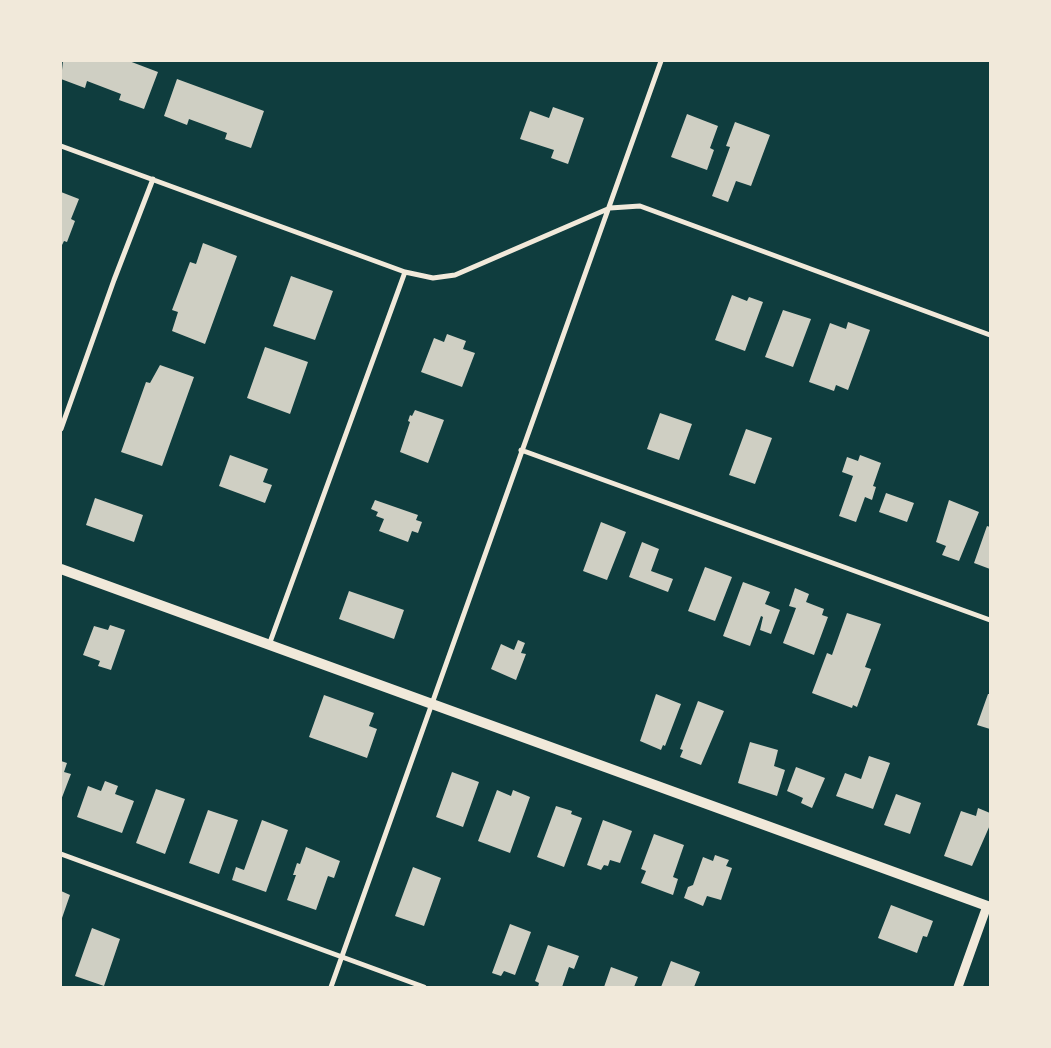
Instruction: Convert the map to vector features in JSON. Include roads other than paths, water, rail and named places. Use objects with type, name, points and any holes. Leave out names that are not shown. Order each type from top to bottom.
[{"type":"main road","points":[[61,569],[989,904]]},
{"type":"street","points":[[331,987],[661,61]]},
{"type":"street","points":[[61,146],[405,272],[433,278],[455,274],[610,208],[640,206],[990,335]]},
{"type":"street","points":[[61,429],[114,280],[153,179]]},
{"type":"street","points":[[269,645],[405,272]]},
{"type":"street","points":[[521,450],[990,620]]},
{"type":"street","points":[[61,854],[424,987]]},
{"type":"street","points":[[958,987],[989,904]]}]
